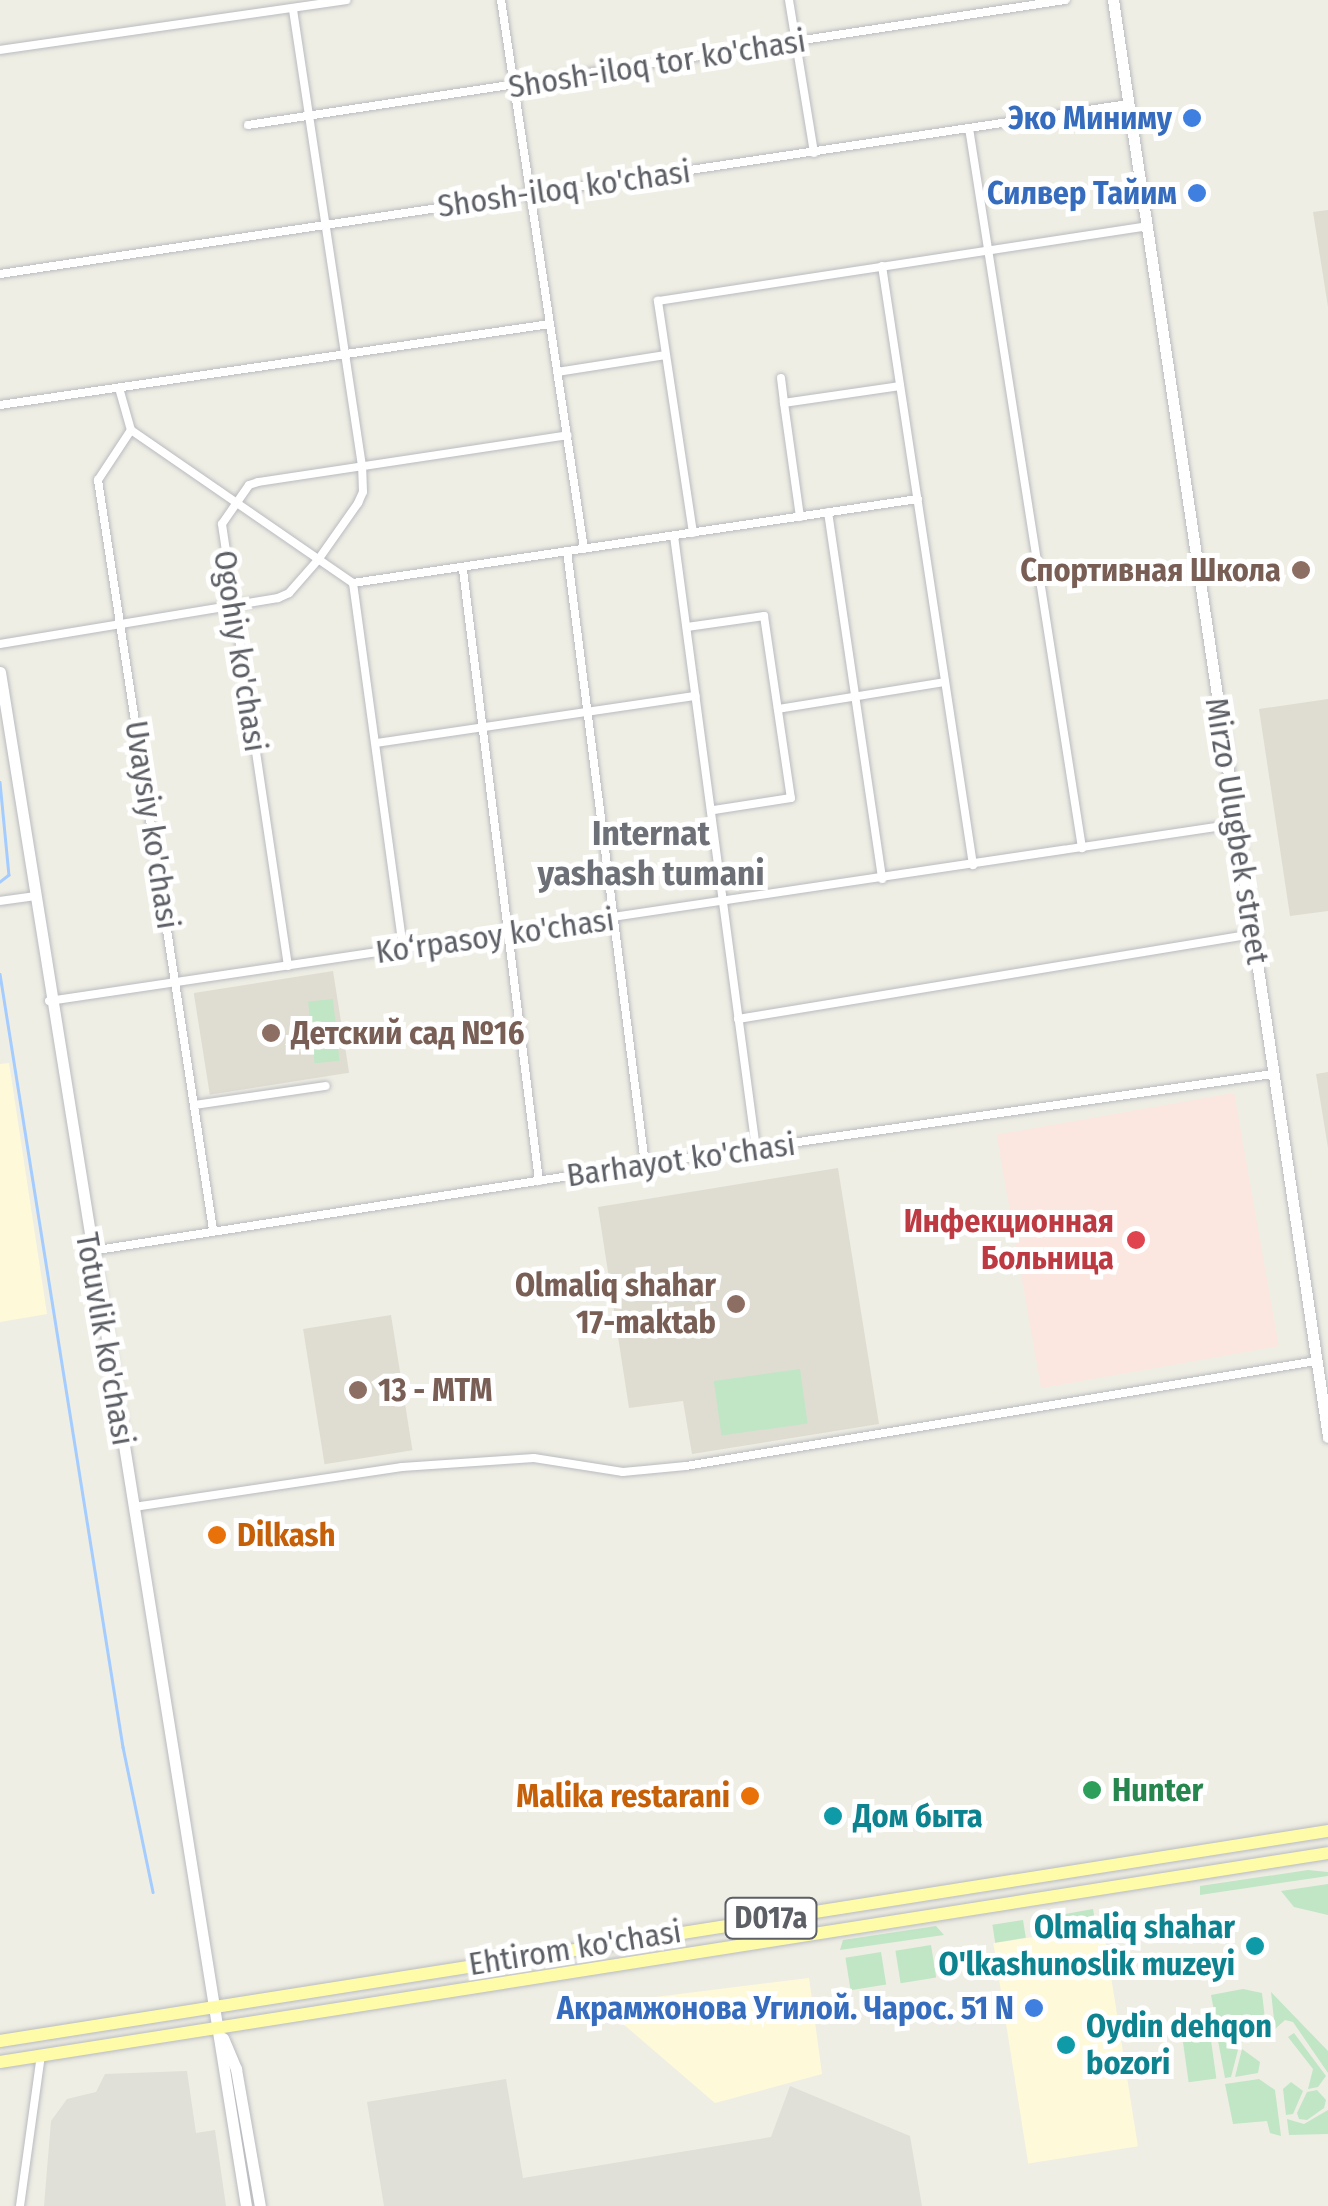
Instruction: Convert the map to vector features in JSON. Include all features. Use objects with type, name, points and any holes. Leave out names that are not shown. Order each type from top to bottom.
[{"type":"main road","name":"Mirzo Ulugbek street","points":[[1112,0],[1328,1436]]},
{"type":"main road","name":"Totuvlik ko'chasi","points":[[0,672],[90,1252],[218,2025]]},
{"type":"main road","name":"Ehtirom ko'chasi","points":[[0,2041],[214,2004],[1328,1831]]},
{"type":"main road","name":"Ehtirom ko'chasi","points":[[0,2062],[1328,1853]]},
{"type":"main road","points":[[218,2025],[246,2206]]},
{"type":"main road","points":[[218,2025],[236,2069],[260,2206]]},
{"type":"street","points":[[0,50],[346,0]]},
{"type":"street","points":[[501,0],[584,549]]},
{"type":"street","points":[[789,0],[814,153]]},
{"type":"street","name":"Shosh-iloq tor ko'chasi","points":[[248,125],[1065,0]]},
{"type":"street","points":[[0,644],[234,607],[289,593],[358,503],[363,492],[362,466],[293,8]]},
{"type":"street","name":"Shosh-iloq ko'chasi","points":[[0,274],[1128,104]]},
{"type":"street","points":[[968,128],[1082,848]]},
{"type":"street","points":[[693,533],[658,301],[1146,226]]},
{"type":"street","points":[[882,266],[973,865]]},
{"type":"street","points":[[0,406],[550,324]]},
{"type":"street","points":[[558,372],[666,356]]},
{"type":"street","points":[[780,378],[800,517]]},
{"type":"street","points":[[784,404],[900,386]]},
{"type":"street","points":[[119,388],[131,430],[353,583],[463,570],[918,499]]},
{"type":"street","name":"Uvaysiy ko'chasi","points":[[131,430],[98,480],[213,1230]]},
{"type":"street","name":"Ogohiy ko'chasi","points":[[288,966],[222,524],[249,484],[567,435]]},
{"type":"street","points":[[828,512],[882,879]]},
{"type":"street","points":[[674,536],[714,810],[756,1149]]},
{"type":"street","points":[[567,552],[645,1164]]},
{"type":"street","points":[[463,570],[539,1181]]},
{"type":"street","points":[[353,583],[403,949]]},
{"type":"street","points":[[687,627],[764,616],[778,709],[791,798],[714,810]]},
{"type":"street","points":[[778,709],[945,682]]},
{"type":"street","points":[[376,744],[696,696]]},
{"type":"street","name":"Ko‘rpasoy ko'chasi","points":[[50,1001],[1236,824]]},
{"type":"street","points":[[5,900],[34,896]]},
{"type":"street","points":[[738,1019],[1252,934]]},
{"type":"street","name":"Barhayot ko'chasi","points":[[90,1252],[645,1164],[1274,1074]]},
{"type":"street","points":[[195,1105],[326,1086]]},
{"type":"street","points":[[134,1507],[402,1467],[534,1458],[623,1472],[686,1466],[1316,1361]]},
{"type":"street","points":[[20,2206],[41,2055]]},
{"type":"shaded area","points":[[1328,210],[1328,307],[1313,212]]},
{"type":"shaded area","points":[[1328,699],[1328,911],[1290,916],[1259,709]]},
{"type":"shaded area","name":"Детский сад №16","points":[[333,971],[349,1073],[210,1095],[194,993]]},
{"type":"shaded area","points":[[9,1063],[47,1314],[0,1322],[0,1064]]},
{"type":"shaded area","points":[[1328,1072],[1328,1148],[1316,1074]]},
{"type":"shaded area","name":"Инфекционная Больница","points":[[1234,1093],[1279,1346],[1041,1388],[997,1135]]},
{"type":"shaded area","name":"Olmaliq shahar 17-maktab","points":[[838,1168],[879,1424],[692,1454],[683,1401],[629,1408],[598,1207]]},
{"type":"shaded area","name":"13 - MTM","points":[[391,1315],[412,1450],[325,1464],[303,1329]]},
{"type":"shaded area","name":"Oydin dehqon bozori","points":[[1103,1926],[1138,2146],[1028,2164],[993,1943]]},
{"type":"shaded area","points":[[809,1978],[822,2074],[715,2103],[622,2023],[616,2002]]},
{"type":"shaded area","points":[[187,2071],[196,2133],[215,2130],[226,2206],[44,2206],[51,2121],[67,2099],[96,2092],[105,2074]]},
{"type":"shaded area","points":[[506,2079],[523,2178],[771,2137],[790,2086],[910,2136],[922,2206],[384,2206],[367,2102]]},
{"type":"green space","points":[[333,999],[339,1061],[315,1063],[308,1002]]},
{"type":"green space","points":[[800,1369],[808,1423],[722,1436],[714,1381]]},
{"type":"green space","points":[[1308,1870],[1328,1872],[1328,1876],[1200,1895],[1200,1886]]},
{"type":"green space","points":[[1328,1884],[1328,1915],[1294,1907],[1281,1891]]},
{"type":"green space","points":[[1093,1909],[1096,1926],[1065,1931],[1062,1914]]},
{"type":"green space","points":[[1023,1920],[1026,1938],[995,1943],[992,1925]]},
{"type":"green space","points":[[936,1926],[944,1935],[840,1950],[843,1940]]},
{"type":"green space","points":[[931,1945],[936,1978],[901,1983],[895,1951]]},
{"type":"green space","points":[[881,1952],[886,1985],[851,1990],[845,1958]]},
{"type":"green space","points":[[1243,1989],[1262,1993],[1266,2028],[1241,2043],[1217,2026],[1211,1995]]},
{"type":"green space","points":[[1271,1992],[1328,2051],[1328,2073],[1293,2022],[1285,2020],[1275,2029]]},
{"type":"green space","points":[[1208,2019],[1216,2078],[1189,2082],[1180,2023]]},
{"type":"green space","points":[[1216,2030],[1239,2046],[1231,2077],[1225,2078]]},
{"type":"green space","points":[[1294,2033],[1326,2076],[1318,2087],[1308,2089],[1313,2069],[1288,2037]]},
{"type":"green space","points":[[1242,2049],[1260,2062],[1258,2073],[1235,2077]]},
{"type":"green space","points":[[1259,2079],[1275,2090],[1281,2136],[1270,2133],[1267,2121],[1233,2124],[1225,2084]]},
{"type":"green space","points":[[1291,2082],[1303,2091],[1293,2114],[1286,2115],[1283,2089]]},
{"type":"green space","points":[[1317,2090],[1326,2100],[1324,2108],[1307,2120],[1299,2119],[1297,2113],[1307,2092]]},
{"type":"green space","points":[[1328,2110],[1328,2134],[1289,2135],[1287,2119],[1304,2124]]},
{"type":"waterway","points":[[0,782],[9,875],[0,882]]},
{"type":"waterway","points":[[0,974],[123,1747],[153,1892]]},
{"type":"place","name":"Эко Миниму","points":[[1192,118]]},
{"type":"place","name":"Силвер Тайим","points":[[1197,193]]},
{"type":"place","name":"Спортивная Школа","points":[[1301,570]]},
{"type":"place","name":"Детский сад №16","points":[[271,1033]]},
{"type":"place","name":"Инфекционная Больница","points":[[1136,1240]]},
{"type":"place","name":"Olmaliq shahar 17-maktab","points":[[736,1304]]},
{"type":"place","name":"13 - MTM","points":[[358,1390]]},
{"type":"place","name":"Dilkash","points":[[217,1535]]},
{"type":"place","name":"Hunter","points":[[1092,1790]]},
{"type":"place","name":"Malika restarani","points":[[750,1796]]},
{"type":"place","name":"Дом быта","points":[[833,1816]]},
{"type":"place","name":"Olmaliq shahar O'lkashunoslik muzeyi","points":[[1255,1946]]},
{"type":"place","name":"Акрамжонова Угилой. Чарос. 51 N","points":[[1034,2008]]},
{"type":"place","name":"Oydin dehqon bozori","points":[[1066,2045]]},
{"type":"district","name":"Internat yashash tumani","points":[[651,853]]}]
